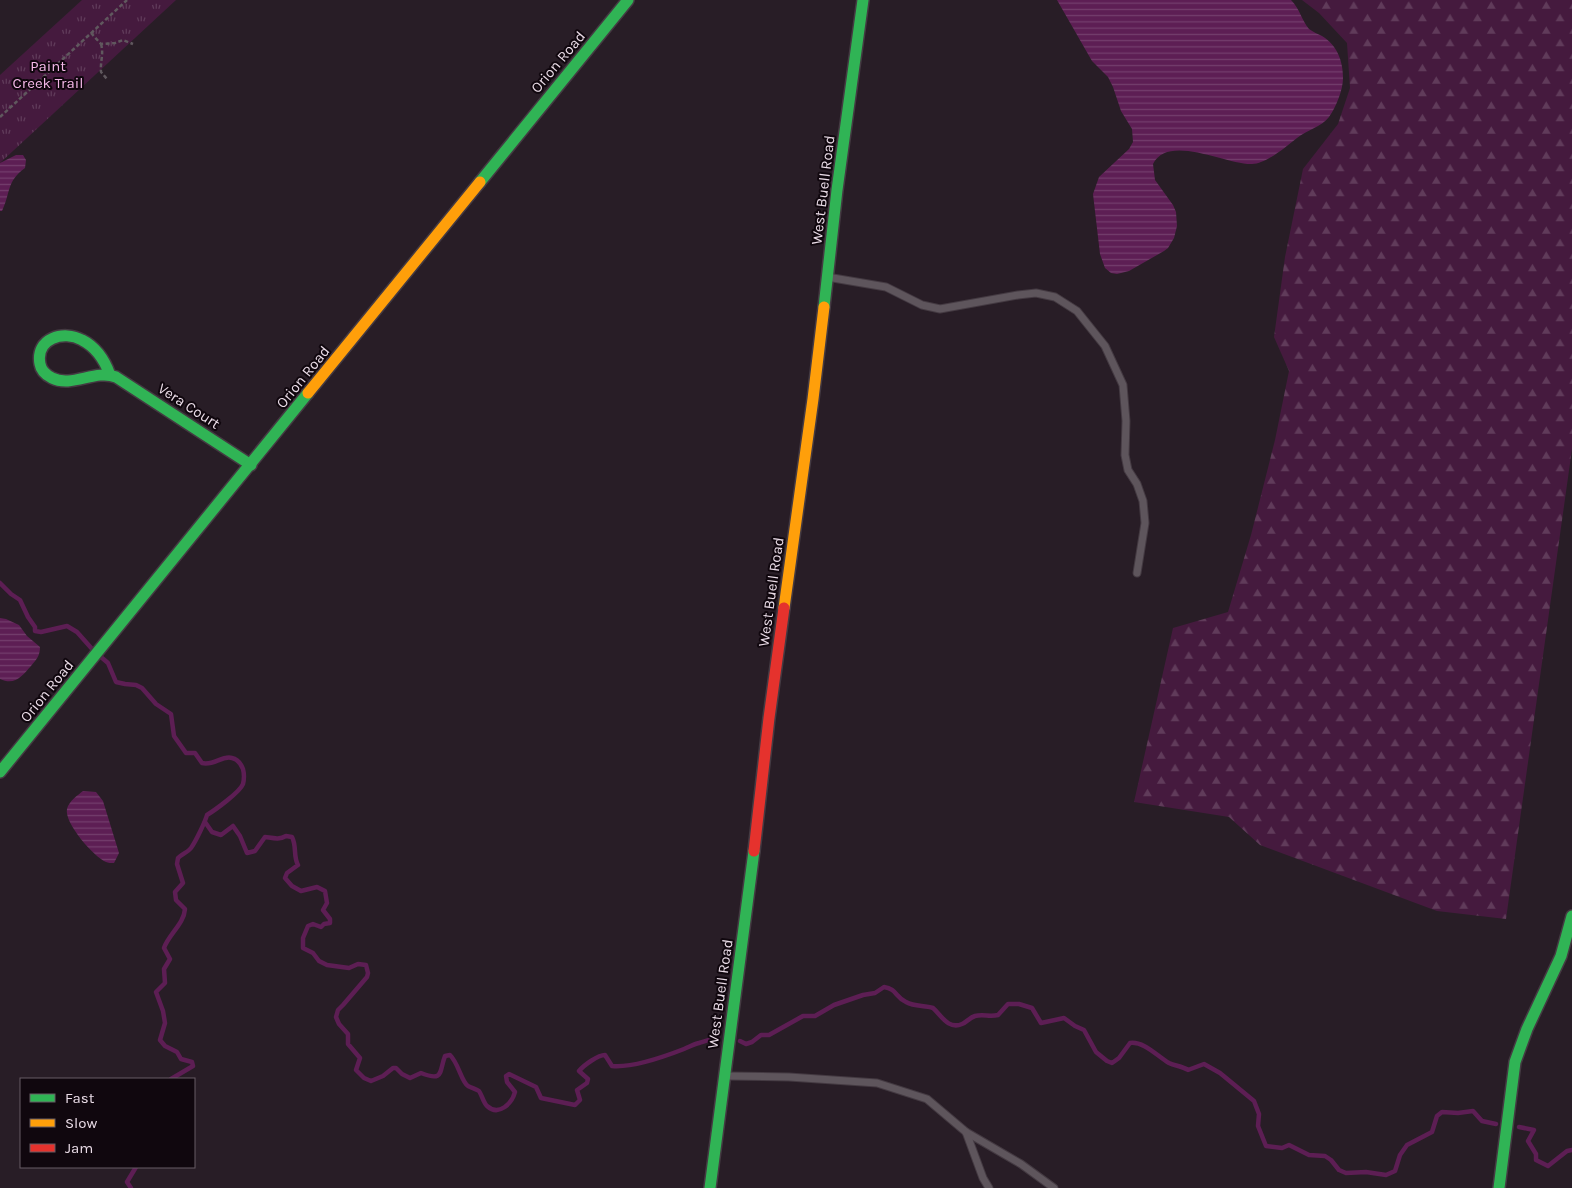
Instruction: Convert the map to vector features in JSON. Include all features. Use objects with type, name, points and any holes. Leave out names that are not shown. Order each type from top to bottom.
[{"type":"street","name":"Orion Road","points":[[0,772],[628,0]]},
{"type":"street","name":"West Buell Road","points":[[710,1188],[769,718],[813,399],[827,277],[864,0]]},
{"type":"street","name":"Vera Court","points":[[110,374],[108,366],[88,342],[80,338],[68,335],[53,337],[42,347],[39,356],[40,366],[45,374],[53,379],[62,380],[110,374],[251,465]]},
{"type":"street","points":[[1499,1188],[1516,1062],[1527,1029],[1562,956],[1572,916]]},
{"type":"lane","points":[[827,277],[886,287],[922,306],[940,309],[1036,293],[1055,297],[1077,311],[1105,346],[1123,385],[1126,421],[1124,455],[1128,470],[1137,484],[1143,501],[1145,523],[1137,573]]},
{"type":"lane","points":[[724,1076],[789,1077],[877,1083],[926,1098],[966,1132],[1021,1164],[1054,1188]]},
{"type":"lane","points":[[966,1132],[983,1178],[989,1188]]},
{"type":"path","points":[[0,117],[127,0]]},
{"type":"path","points":[[91,33],[101,44],[103,53],[100,62],[101,72],[107,79]]},
{"type":"path","points":[[101,44],[115,43],[123,40],[134,44]]},
{"type":"green space","name":"Paint Creek Trail","points":[[82,0],[176,0],[0,163],[0,75]]},
{"type":"green space","points":[[1302,0],[1572,0],[1572,449],[1506,919],[1437,911],[1260,845],[1229,817],[1134,802],[1173,628],[1228,612],[1251,535],[1275,440],[1289,371],[1274,337],[1285,257],[1303,169],[1338,124],[1350,88],[1347,43],[1319,13]]},
{"type":"shaded area","points":[[1057,0],[1291,0],[1309,29],[1332,44],[1338,54],[1343,72],[1343,83],[1340,93],[1334,108],[1326,120],[1264,161],[1252,164],[1241,163],[1184,151],[1171,151],[1161,155],[1153,164],[1155,180],[1176,212],[1177,226],[1174,238],[1164,251],[1129,271],[1117,274],[1111,273],[1105,268],[1100,254],[1093,194],[1099,177],[1129,149],[1133,142],[1132,129],[1121,111],[1108,77],[1092,61]]},
{"type":"shaded area","points":[[16,155],[23,155],[26,160],[25,168],[12,183],[2,211],[0,211],[0,163]]},
{"type":"shaded area","points":[[0,618],[19,625],[27,636],[40,647],[35,662],[14,681],[0,679]]},
{"type":"shaded area","points":[[83,791],[96,792],[103,801],[119,853],[114,863],[106,862],[94,854],[70,822],[67,815],[68,806]]},
{"type":"waterway","points":[[0,583],[20,600],[35,627],[35,631],[41,632],[67,626],[77,632],[93,650]]},
{"type":"waterway","points":[[101,657],[108,663],[116,682],[136,685],[142,688],[156,704],[171,714],[174,736],[186,753],[195,753],[202,763],[206,764],[228,757],[234,759],[242,767],[244,776],[243,784],[237,792],[207,815],[191,848],[178,858],[177,864],[183,883],[175,892],[176,900],[185,909],[182,919],[164,948],[170,959],[164,969],[165,983],[156,992],[165,1023],[160,1040],[165,1046],[177,1052],[181,1059],[192,1062],[193,1066],[173,1078]]},
{"type":"waterway","points":[[205,822],[212,832],[221,835],[233,826],[240,836],[247,853],[255,851],[265,837],[292,837],[298,865],[287,873],[285,878],[292,886],[301,891],[317,887],[325,891],[327,903],[323,910],[330,919],[330,923],[324,924],[321,927],[313,924],[308,926],[303,938],[303,948],[313,953],[319,961],[327,965],[349,968],[358,964],[366,965],[367,977],[338,1010],[336,1017],[339,1024],[348,1034],[348,1044],[360,1058],[356,1070],[364,1078],[371,1081],[383,1076],[393,1068],[396,1068],[410,1078],[421,1073],[428,1076],[437,1076],[441,1071],[445,1056],[450,1055],[466,1084],[479,1091],[487,1106],[492,1109],[496,1110],[504,1107],[511,1100],[515,1092],[507,1082],[506,1076],[509,1074],[536,1087],[541,1098],[575,1105],[580,1100],[577,1090],[587,1083],[588,1079],[579,1071],[599,1057],[605,1055],[612,1066],[629,1065],[668,1055],[717,1036]]},
{"type":"waterway","points":[[740,1041],[746,1044],[752,1042],[761,1035],[769,1035],[803,1016],[815,1016],[834,1005],[875,993],[884,987],[891,989],[909,1004],[933,1008],[945,1021],[953,1025],[962,1024],[975,1016],[998,1015],[1008,1004],[1019,1004],[1032,1008],[1041,1023],[1064,1018],[1084,1030],[1096,1052],[1112,1063],[1119,1058],[1130,1043],[1135,1043],[1140,1044],[1169,1063],[1188,1070],[1204,1064],[1220,1073],[1254,1101],[1259,1114],[1258,1126],[1266,1146],[1282,1148],[1289,1145],[1309,1155],[1325,1156],[1339,1170],[1346,1173],[1366,1172],[1386,1175],[1395,1171],[1400,1155],[1407,1145],[1432,1132],[1437,1116],[1442,1112],[1458,1113],[1473,1111],[1482,1121],[1496,1124]]},
{"type":"waterway","points":[[1519,1127],[1534,1130],[1528,1141],[1536,1154],[1536,1160],[1548,1166],[1567,1151],[1572,1150]]},
{"type":"waterway","points":[[131,1188],[127,1182],[135,1168]]},
{"type":"traffic: fast","points":[[480,182],[628,0]]},
{"type":"traffic: fast","points":[[824,307],[837,190],[863,0]]},
{"type":"traffic: fast","points":[[110,375],[96,350],[75,337],[59,336],[52,338],[42,348],[40,355],[41,366],[50,377],[60,381],[100,375],[116,377],[251,465]]},
{"type":"traffic: fast","points":[[0,772],[308,393]]},
{"type":"traffic: fast","points":[[710,1188],[754,851]]},
{"type":"traffic: fast","points":[[1499,1188],[1515,1062],[1527,1029],[1561,956],[1572,916]]},
{"type":"traffic: slow","points":[[308,393],[480,182]]},
{"type":"traffic: slow","points":[[784,608],[824,307]]},
{"type":"traffic: jam","points":[[754,851],[784,608]]}]
